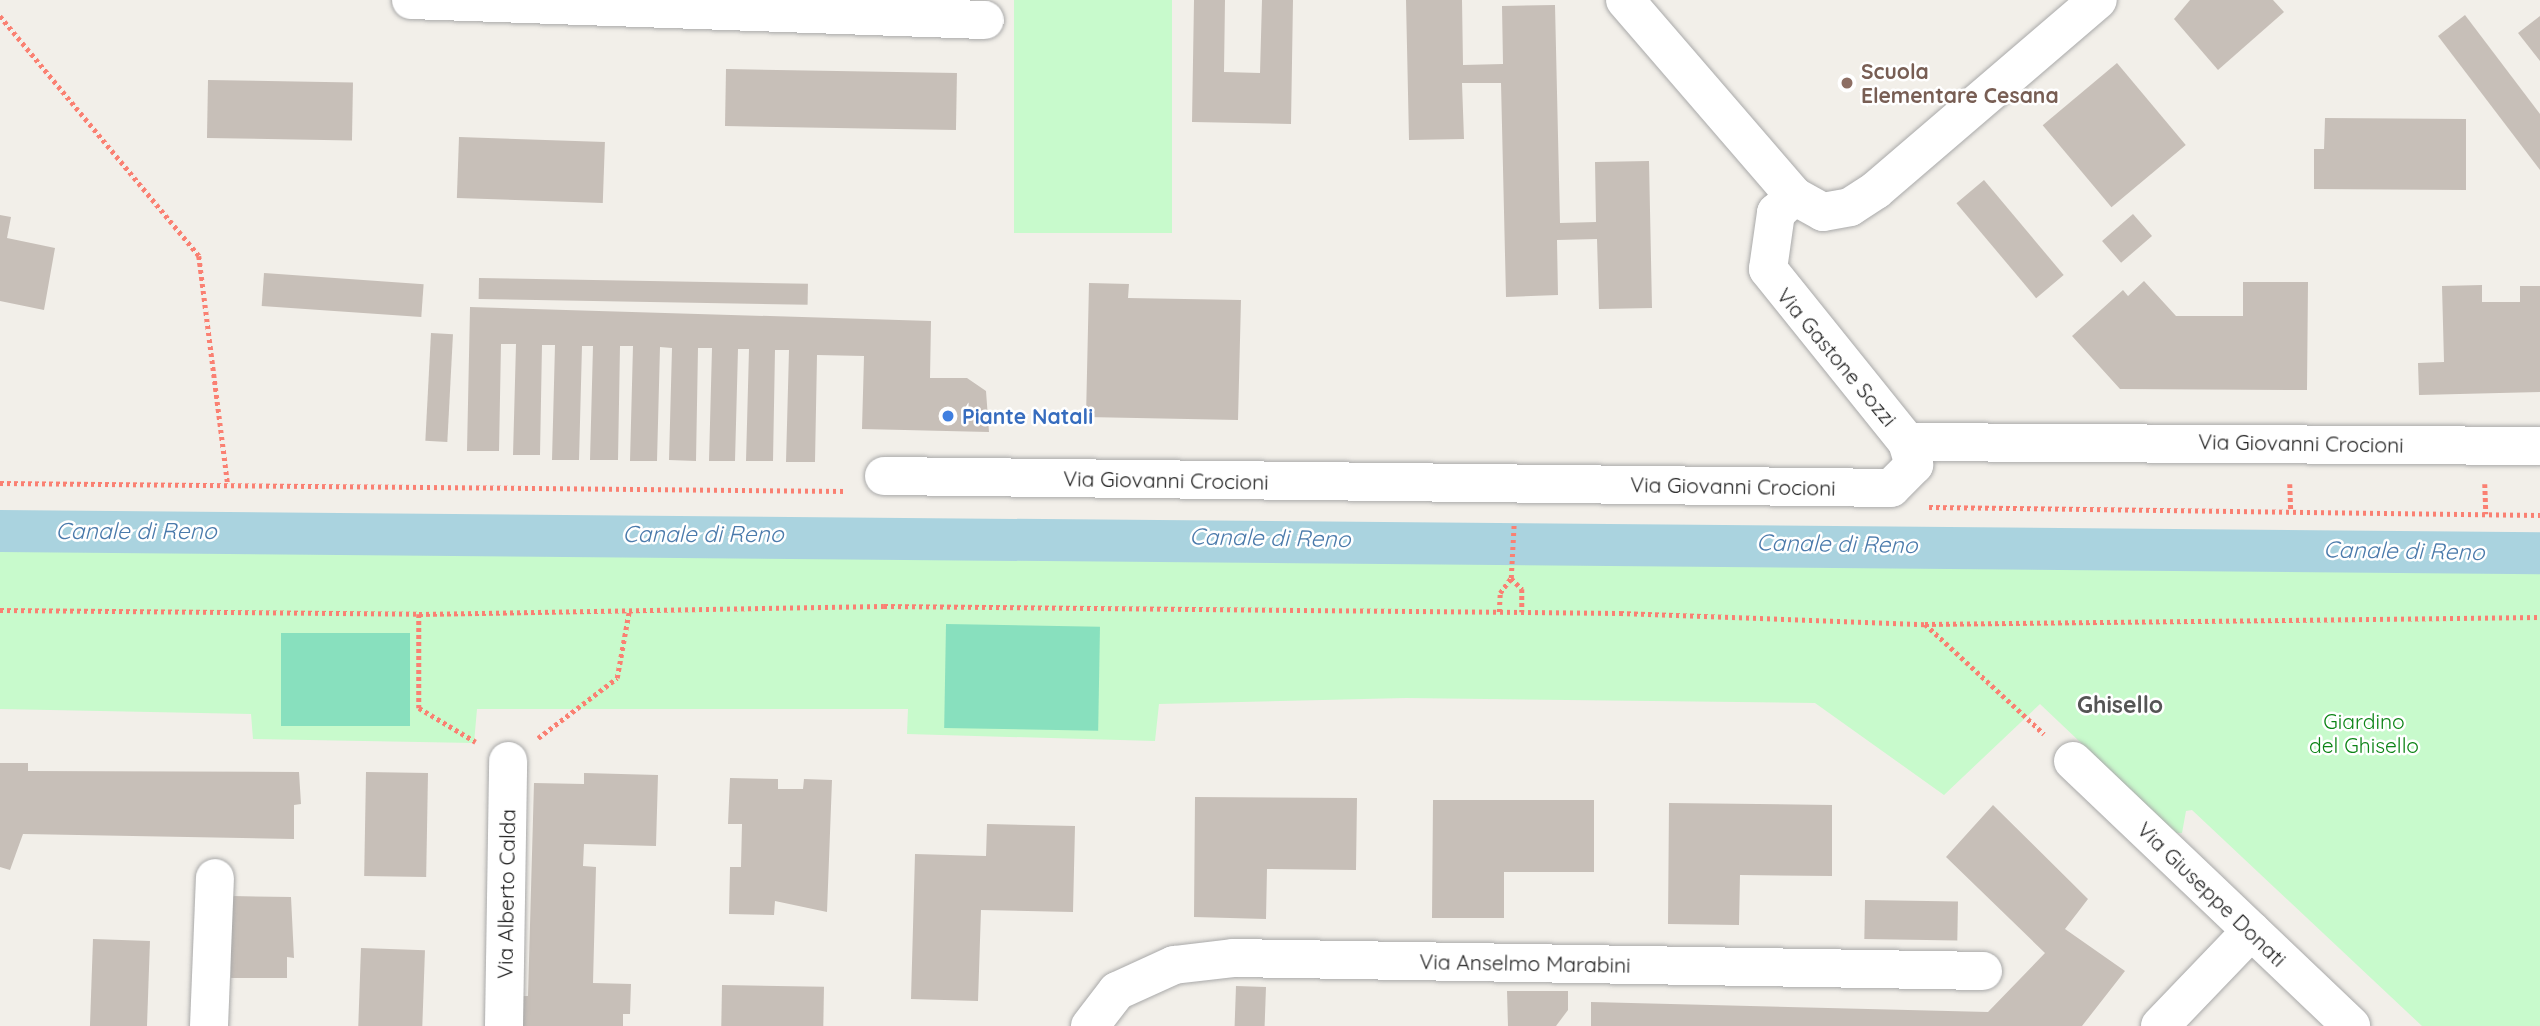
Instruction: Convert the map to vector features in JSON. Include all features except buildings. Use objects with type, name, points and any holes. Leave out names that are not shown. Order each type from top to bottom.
[{"type":"street","points":[[411,0],[854,8],[985,20]]},
{"type":"street","points":[[1625,0],[1794,196],[1823,212],[1840,211],[1889,179],[2098,0]]},
{"type":"street","name":"Via Gastone Sozzi","points":[[1794,196],[1776,213],[1769,236],[1774,283],[1908,442]]},
{"type":"street","name":"Via Giovanni Crocioni","points":[[873,484],[1881,488],[1909,476],[1914,464],[1908,442],[2540,446]]},
{"type":"street","name":"Via Alberto Calda","points":[[504,1026],[508,761]]},
{"type":"street","name":"Via Giuseppe Donati","points":[[2073,761],[2351,1026]]},
{"type":"street","points":[[209,1026],[215,878]]},
{"type":"street","points":[[2160,1026],[2251,931]]},
{"type":"street","name":"Via Anselmo Marabini","points":[[1090,1026],[1118,991],[1174,965],[1233,958],[1983,971]]},
{"type":"path","points":[[0,16],[199,256],[231,484]]},
{"type":"path","points":[[0,482],[873,484]]},
{"type":"path","points":[[1913,506],[2540,515]]},
{"type":"path","points":[[1499,612],[1500,593],[1511,578],[1514,513]]},
{"type":"path","points":[[1511,578],[1522,589],[1522,612]]},
{"type":"path","points":[[0,610],[419,614],[884,606],[1522,612],[1925,624],[2540,617]]},
{"type":"path","points":[[419,614],[419,708],[508,761],[617,678],[629,611]]},
{"type":"path","points":[[1925,624],[2073,761]]},
{"type":"green space","points":[[1014,0],[1172,0],[1172,233],[1014,233]]},
{"type":"green space","name":"Giardino del Ghisello","points":[[0,544],[2540,562],[2540,1026],[2422,1026],[2192,810],[2186,811],[2182,833],[2176,833],[2040,704],[1944,795],[1815,703],[1406,698],[1159,704],[1155,741],[907,734],[908,709],[477,709],[474,743],[253,739],[251,714],[0,709]]},
{"type":"green space","points":[[946,624],[1100,627],[1098,731],[944,728]]},
{"type":"green space","points":[[281,633],[410,633],[410,726],[281,726]]},
{"type":"waterway","name":"Canale di Reno","points":[[0,531],[2540,553]]},
{"type":"place","name":"Scuola Elementare Cesana","points":[[1847,83]]},
{"type":"place","name":"Piante Natali","points":[[948,416]]},
{"type":"district","name":"Ghisello","points":[[2120,705]]}]
